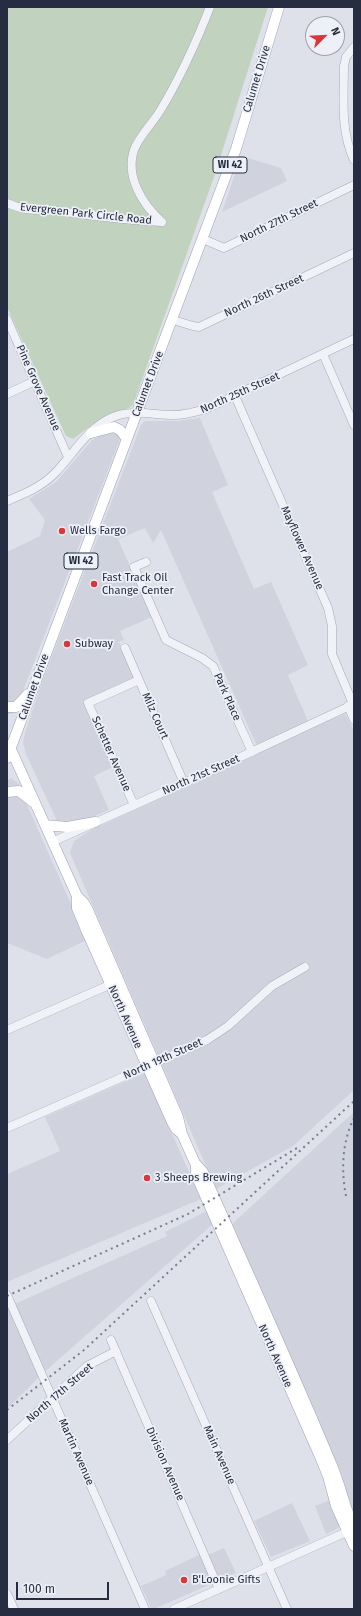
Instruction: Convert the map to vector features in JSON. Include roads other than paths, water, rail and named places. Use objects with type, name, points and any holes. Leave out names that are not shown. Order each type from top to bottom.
[{"type":"main road","name":"Calumet Drive","points":[[8,748],[35,684],[236,149],[279,7]]},
{"type":"main road","points":[[91,433],[114,426],[120,430],[127,439]]},
{"type":"main road","points":[[7,707],[13,708],[21,703],[35,684]]},
{"type":"main road","name":"North Avenue","points":[[8,748],[37,807],[77,896],[84,902],[88,910],[115,983],[151,1065],[178,1117],[182,1134],[196,1166],[196,1175],[321,1459],[336,1506],[352,1530],[354,1546]]},
{"type":"main road","points":[[7,792],[17,791],[22,793],[37,807]]},
{"type":"main road","points":[[45,825],[67,828],[95,822]]},
{"type":"street","name":"Evergreen Park Circle Road","points":[[7,203],[21,209],[57,211],[133,221],[162,222],[150,211],[138,193],[132,171],[134,149],[159,112],[182,73],[210,7]]},
{"type":"street","points":[[354,47],[346,57],[344,66],[344,128],[346,140],[354,160]]},
{"type":"street","name":"North 27th Street","points":[[203,239],[224,248],[354,185]]},
{"type":"street","name":"North 26th Street","points":[[172,320],[193,326],[199,326],[354,253]]},
{"type":"street","name":"Pine Grove Avenue","points":[[7,319],[68,457]]},
{"type":"street","name":"North 25th Street","points":[[7,501],[45,482],[54,475],[68,457],[99,425],[114,416],[137,413],[184,414],[206,409],[354,339]]},
{"type":"street","points":[[323,354],[354,425]]},
{"type":"street","points":[[7,394],[35,381]]},
{"type":"street","name":"Mayflower Avenue","points":[[235,396],[328,608],[332,626],[332,654],[351,705],[354,720]]},
{"type":"street","name":"Park Place","points":[[146,562],[134,567],[166,640],[202,658],[213,666],[252,752]]},
{"type":"street","name":"Milz Court","points":[[125,648],[184,783]]},
{"type":"street","name":"Schetter Avenue","points":[[134,805],[88,703],[139,680]]},
{"type":"street","name":"North 21st Street","points":[[52,842],[252,752],[351,705]]},
{"type":"street","name":"North 19th Street","points":[[7,1128],[216,1035],[240,1017],[272,986],[305,967]]},
{"type":"street","points":[[7,1030],[115,983]]},
{"type":"street","name":"Martin Avenue","points":[[7,1295],[145,1609]]},
{"type":"street","name":"Main Avenue","points":[[152,1301],[288,1609]]},
{"type":"street","name":"Division Avenue","points":[[111,1340],[219,1589]]},
{"type":"street","name":"North 17th Street","points":[[7,1440],[87,1366],[116,1351]]},
{"type":"street","points":[[174,1609],[352,1530]]},
{"type":"street","points":[[7,1594],[14,1609]]},
{"type":"railway","points":[[7,1410],[84,1350],[354,1101]]},
{"type":"railway","points":[[346,1196],[343,1176],[345,1146],[354,1118]]},
{"type":"railway","points":[[7,1296],[188,1214],[297,1148]]},
{"type":"place","name":"Wells Fargo","points":[[62,531]]},
{"type":"place","name":"Fast Track Oil Change Center","points":[[94,584]]},
{"type":"place","name":"Subway","points":[[67,644]]},
{"type":"place","name":"3 Sheeps Brewing","points":[[147,1178]]},
{"type":"place","name":"B'Loonie Gifts","points":[[184,1580]]}]
